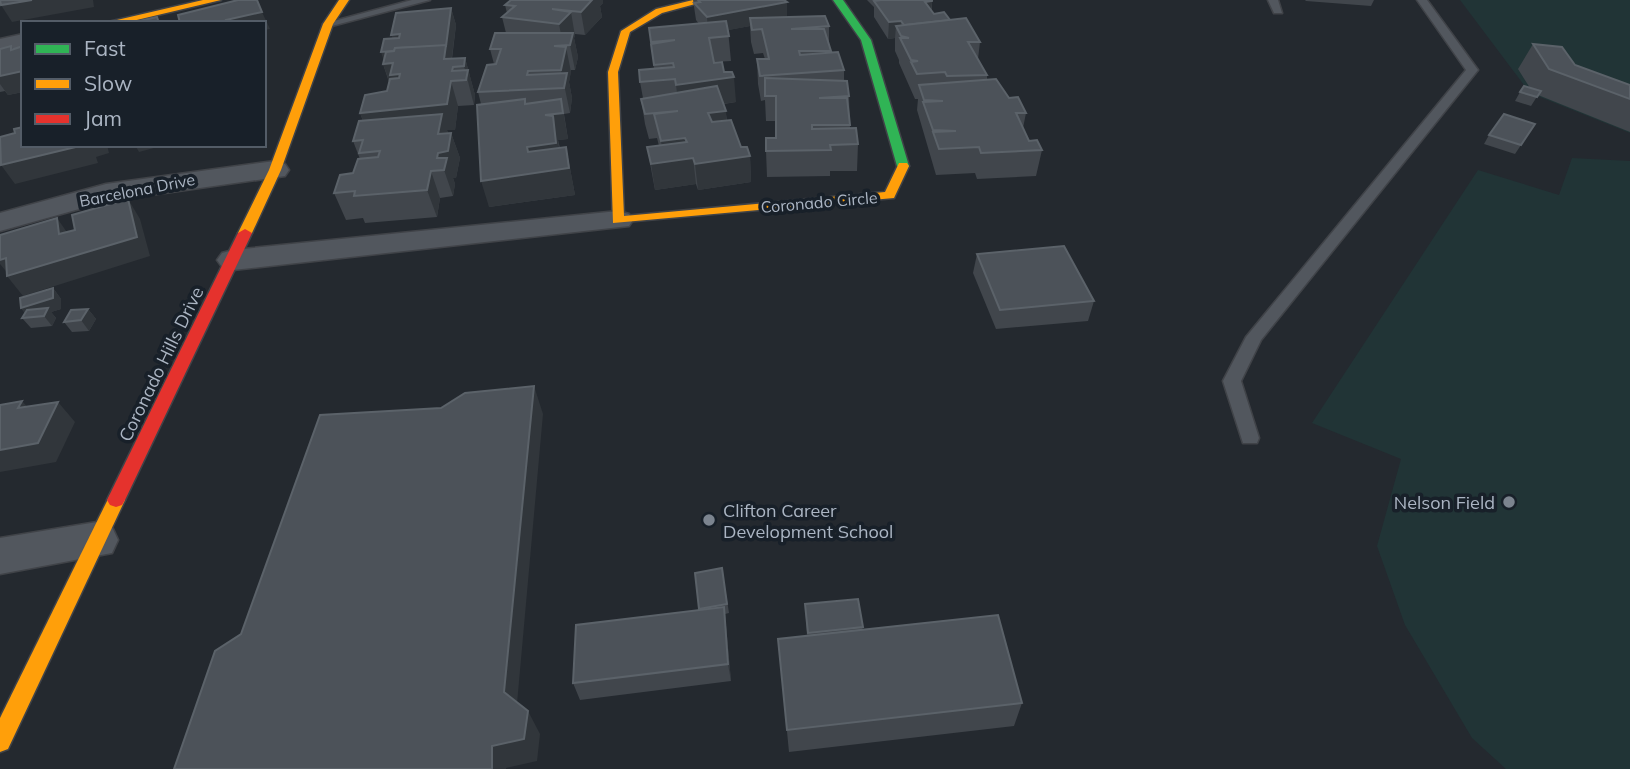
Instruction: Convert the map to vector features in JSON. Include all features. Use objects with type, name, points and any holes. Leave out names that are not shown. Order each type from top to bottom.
[{"type":"street","points":[[118,21],[216,0]]},
{"type":"street","name":"Coronado Hills Drive","points":[[0,741],[275,170],[328,24],[344,0]]},
{"type":"street","points":[[618,220],[613,72],[626,31],[659,11],[705,0]]},
{"type":"street","name":"Coronado Circle","points":[[233,260],[890,195],[904,169],[866,40],[838,0]]},
{"type":"street","points":[[0,46],[21,41]]},
{"type":"street","name":"Barcelona Drive","points":[[0,222],[106,193],[275,170]]},
{"type":"street","points":[[0,556],[97,540]]},
{"type":"lane","points":[[328,24],[425,0]]},
{"type":"lane","points":[[1250,438],[1232,381],[1254,337],[1472,70],[1422,0]]},
{"type":"shaded area","points":[[1460,0],[1630,0],[1630,133],[1530,93]]},
{"type":"shaded area","name":"Nelson Field","points":[[1572,158],[1630,161],[1630,769],[1506,769],[1472,738],[1405,625],[1377,546],[1401,459],[1312,423],[1478,170],[1559,195]]},
{"type":"building","points":[[0,0],[32,0],[1,5]]},
{"type":"building","points":[[238,0],[257,0],[262,12],[226,21],[180,21],[178,15]]},
{"type":"building","points":[[511,0],[592,0],[581,12],[552,9],[571,12],[559,24],[502,17],[515,6],[505,5]]},
{"type":"building","points":[[698,0],[787,2],[707,17],[694,3],[700,2]]},
{"type":"building","points":[[932,0],[925,2],[934,14],[944,12],[950,20],[904,25],[901,21],[889,22],[874,1]]},
{"type":"building","points":[[451,8],[446,46],[395,48],[394,51],[381,52],[384,39],[399,38],[400,34],[391,35],[396,13]]},
{"type":"building","points":[[825,16],[829,26],[791,29],[824,29],[831,51],[799,51],[800,55],[838,52],[844,70],[760,76],[757,59],[769,59],[762,29],[752,30],[750,18]]},
{"type":"building","points":[[157,17],[158,21],[140,21]]},
{"type":"building","points":[[966,18],[980,42],[968,42],[987,75],[947,76],[945,72],[917,74],[911,62],[918,61],[911,60],[900,38],[909,38],[901,36],[896,26]]},
{"type":"building","points":[[726,21],[729,36],[709,38],[714,63],[722,62],[724,72],[732,72],[734,77],[676,85],[675,79],[640,82],[639,70],[674,67],[673,63],[654,65],[651,44],[675,40],[651,42],[649,28]]},
{"type":"building","points":[[495,33],[573,33],[570,45],[554,46],[566,47],[561,70],[528,71],[527,75],[567,73],[564,88],[478,92],[487,65],[496,64],[501,49],[490,49]]},
{"type":"building","points":[[1533,44],[1562,47],[1575,65],[1630,85],[1630,99],[1549,69]]},
{"type":"building","points":[[446,45],[444,59],[465,58],[464,66],[453,67],[452,71],[468,70],[466,80],[451,81],[447,104],[360,113],[365,95],[387,91],[390,79],[399,78],[400,74],[390,75],[393,63],[383,64],[386,52],[394,51],[395,48]]},
{"type":"building","points":[[11,46],[11,50],[21,47],[21,71],[0,76],[0,49]]},
{"type":"building","points":[[765,78],[847,81],[849,96],[819,98],[847,98],[850,125],[812,125],[812,129],[856,128],[858,144],[830,145],[831,150],[766,151],[766,138],[776,138],[776,96],[765,96]]},
{"type":"building","points":[[996,79],[1009,98],[1018,97],[1026,113],[1016,113],[1029,141],[1037,140],[1042,150],[981,153],[979,147],[939,149],[933,132],[956,131],[933,130],[923,102],[943,101],[924,100],[919,85]]},
{"type":"building","points":[[717,86],[726,111],[708,113],[712,122],[731,120],[741,147],[747,147],[750,156],[695,164],[693,158],[651,164],[647,147],[687,142],[685,138],[661,141],[654,114],[678,111],[645,114],[641,99]]},
{"type":"building","points":[[1524,86],[1541,91],[1537,97],[1520,92]]},
{"type":"building","points":[[525,99],[525,104],[561,99],[563,113],[545,115],[553,116],[556,143],[527,147],[528,152],[566,147],[569,168],[481,181],[477,105]]},
{"type":"building","points":[[442,114],[438,134],[451,133],[448,151],[438,153],[437,158],[447,158],[444,170],[431,171],[427,190],[354,196],[355,191],[334,193],[340,175],[353,173],[358,159],[378,157],[380,151],[359,153],[363,140],[353,141],[359,121]]},
{"type":"building","points":[[1504,114],[1535,124],[1521,145],[1489,135]]},
{"type":"building","points":[[21,127],[21,147],[76,147],[1,165],[0,137],[15,133],[14,129]]},
{"type":"building","points":[[128,199],[137,237],[7,276],[6,258],[0,260],[0,235],[57,218],[59,234],[75,230],[72,215]]},
{"type":"building","points":[[1064,246],[1094,301],[1000,310],[977,254]]},
{"type":"building","points":[[53,288],[53,298],[21,308],[20,298]]},
{"type":"building","points":[[48,308],[44,316],[22,318],[27,310]]},
{"type":"building","points":[[88,309],[81,320],[64,322],[71,310]]},
{"type":"building","points":[[534,386],[504,692],[528,711],[524,739],[492,746],[492,769],[174,769],[215,651],[241,634],[320,415],[441,408],[465,393]]},
{"type":"building","points":[[22,401],[18,408],[58,402],[38,443],[0,450],[0,405]]},
{"type":"building","points":[[722,568],[727,604],[699,609],[695,573]]},
{"type":"building","points":[[858,599],[863,627],[808,633],[805,604]]},
{"type":"building","points":[[724,607],[728,664],[573,683],[576,625]]},
{"type":"building","points":[[998,615],[1022,703],[787,730],[778,639]]},
{"type":"traffic: fast","points":[[838,0],[866,40],[903,166]]},
{"type":"traffic: slow","points":[[118,21],[216,0]]},
{"type":"traffic: slow","points":[[245,233],[275,170],[328,24],[344,0]]},
{"type":"traffic: slow","points":[[705,0],[659,11],[626,31],[613,72],[618,220],[890,195],[903,166]]},
{"type":"traffic: slow","points":[[0,741],[116,500]]},
{"type":"traffic: jam","points":[[116,500],[245,233]]},
{"type":"place","name":"Nelson Field","points":[[1509,502]]},
{"type":"place","name":"Clifton Career Development School","points":[[709,520]]}]
